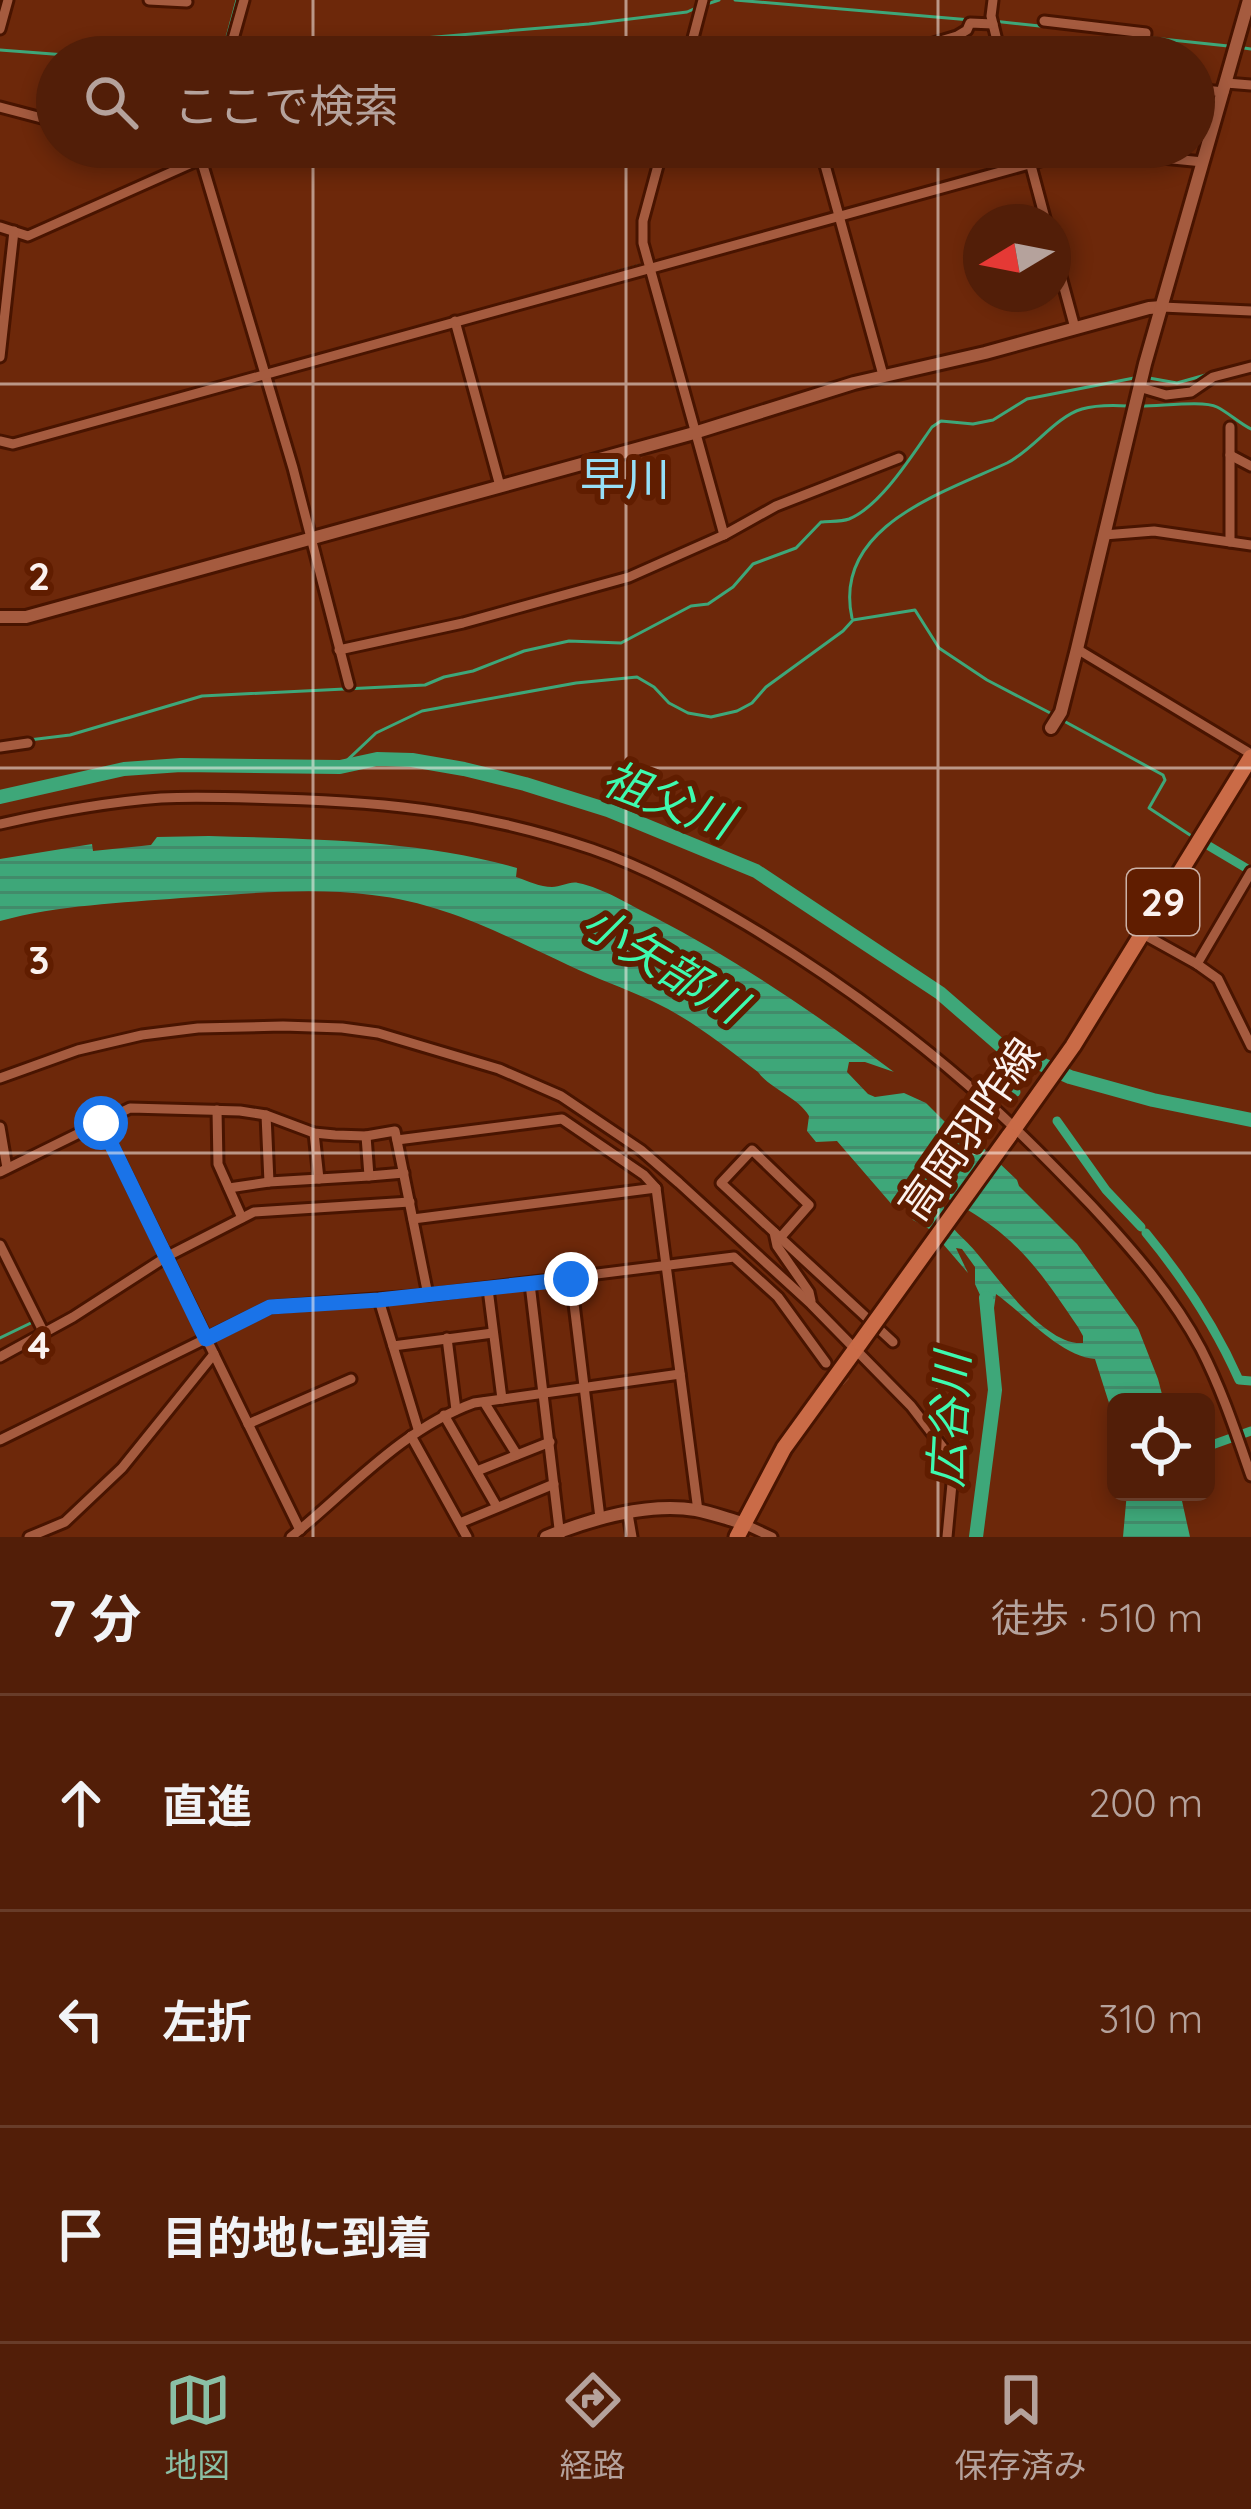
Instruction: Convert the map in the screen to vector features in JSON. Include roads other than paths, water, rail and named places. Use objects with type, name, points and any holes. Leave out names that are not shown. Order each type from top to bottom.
[{"type":"main road","name":"高岡羽咋線","points":[[740,1530],[784,1448],[1072,1046],[1251,756]]},
{"type":"street","points":[[0,29],[8,0]]},
{"type":"street","points":[[149,0],[187,2]]},
{"type":"street","points":[[234,36],[244,0]]},
{"type":"street","points":[[694,36],[703,0]]},
{"type":"street","points":[[993,0],[996,36]]},
{"type":"street","points":[[1215,121],[1249,0]]},
{"type":"street","points":[[956,36],[970,23],[992,20]]},
{"type":"street","points":[[1045,21],[1146,36]]},
{"type":"street","points":[[1215,88],[1251,86]]},
{"type":"street","points":[[0,107],[36,116]]},
{"type":"street","points":[[0,227],[28,236],[183,168]]},
{"type":"street","points":[[203,168],[349,685]]},
{"type":"street","points":[[657,168],[643,221],[643,243],[724,536]]},
{"type":"street","points":[[826,168],[883,375]]},
{"type":"street","points":[[0,441],[13,444],[262,368],[455,321],[988,168]]},
{"type":"street","points":[[1032,168],[1041,204]]},
{"type":"street","points":[[1056,720],[1132,415],[1201,168]]},
{"type":"street","points":[[0,351],[14,231]]},
{"type":"street","points":[[0,617],[26,617],[694,433],[883,375],[1149,308],[1251,311]]},
{"type":"street","points":[[1071,312],[1075,328]]},
{"type":"street","points":[[455,321],[500,486]]},
{"type":"street","points":[[1138,393],[1191,392],[1213,377],[1251,367]]},
{"type":"street","points":[[1230,427],[1230,542]]},
{"type":"street","points":[[1230,455],[1251,466]]},
{"type":"street","points":[[340,650],[483,618],[629,577],[724,536],[776,506],[899,458]]},
{"type":"street","points":[[1104,535],[1154,531],[1251,545]]},
{"type":"street","points":[[1077,649],[1251,756]]},
{"type":"street","points":[[0,747],[28,743]]},
{"type":"street","points":[[0,824],[163,798],[385,803],[545,834],[596,850],[704,900],[878,1011],[1013,1131],[1124,1241],[1166,1292],[1200,1347],[1251,1476]]},
{"type":"street","points":[[1197,964],[1251,872]]},
{"type":"street","points":[[1143,934],[1218,980],[1251,1046]]},
{"type":"street","points":[[0,1078],[78,1050],[142,1035],[253,1025],[378,1033],[499,1069],[561,1096],[641,1150],[858,1346],[911,1406],[951,1458],[947,1537]]},
{"type":"street","points":[[0,1126],[3,1170],[130,1108],[266,1115],[314,1133],[366,1136],[395,1131],[428,1295]]},
{"type":"street","points":[[217,1110],[218,1164],[242,1218]]},
{"type":"street","points":[[266,1115],[269,1181]]},
{"type":"street","points":[[398,1140],[562,1119],[656,1188],[698,1510]]},
{"type":"street","points":[[101,1123],[248,1424],[296,1534],[414,1432],[444,1415],[484,1402],[680,1374]]},
{"type":"street","points":[[314,1133],[319,1179]]},
{"type":"street","points":[[366,1136],[369,1176]]},
{"type":"street","points":[[812,1304],[777,1246],[777,1235],[809,1205],[752,1150],[721,1183],[777,1235],[892,1342]]},
{"type":"street","points":[[229,1188],[404,1172]]},
{"type":"street","points":[[413,1219],[656,1188]]},
{"type":"street","points":[[0,1357],[166,1257],[254,1212],[410,1202]]},
{"type":"street","points":[[0,1245],[44,1333]]},
{"type":"street","points":[[0,1440],[270,1307],[488,1289],[734,1257],[778,1297],[826,1363]]},
{"type":"street","points":[[571,1279],[600,1518]]},
{"type":"street","points":[[530,1284],[550,1442],[555,1535],[600,1518],[675,1508],[698,1510],[740,1530],[772,1537]]},
{"type":"street","points":[[488,1289],[502,1399]]},
{"type":"street","points":[[379,1300],[414,1432],[467,1537]]},
{"type":"street","points":[[393,1346],[493,1333]]},
{"type":"street","points":[[447,1338],[456,1410]]},
{"type":"street","points":[[29,1537],[65,1522],[122,1468],[214,1354]]},
{"type":"street","points":[[248,1424],[351,1379]]},
{"type":"street","points":[[484,1402],[517,1455]]},
{"type":"street","points":[[444,1415],[496,1507]]},
{"type":"street","points":[[477,1471],[550,1442]]},
{"type":"street","points":[[460,1522],[554,1484]]},
{"type":"street","points":[[628,1514],[632,1537]]},
{"type":"water","name":"小矢部川","points":[[209,836],[326,840],[442,852],[517,868],[516,877],[543,886],[588,885],[686,934],[777,990],[894,1072],[849,1062],[847,1072],[868,1094],[904,1093],[926,1103],[1017,1180],[1077,1244],[1138,1328],[1162,1393],[1107,1393],[1107,1397],[1095,1359],[1056,1343],[996,1294],[993,1315],[982,1317],[975,1267],[962,1249],[956,1248],[968,1273],[931,1230],[913,1220],[907,1207],[894,1207],[837,1141],[816,1142],[807,1131],[809,1116],[804,1109],[707,1033],[666,1008],[473,922],[398,899],[301,891],[90,905],[0,921],[0,859],[92,844],[93,851],[151,845],[157,837]],"holes":[[[938,1197],[987,1222],[1034,1266],[1078,1327],[1083,1343],[1053,1334],[1023,1308],[950,1224]]]},
{"type":"water","points":[[1126,1501],[1182,1501],[1190,1537],[1123,1537]]},
{"type":"waterway","points":[[227,36],[237,0]]},
{"type":"waterway","points":[[710,3],[719,0]]},
{"type":"waterway","points":[[735,0],[971,20]]},
{"type":"waterway","points":[[447,36],[589,24],[696,8]]},
{"type":"waterway","points":[[993,21],[1134,36]]},
{"type":"waterway","points":[[1215,45],[1228,46]]},
{"type":"waterway","points":[[1244,48],[1251,49]]},
{"type":"waterway","points":[[0,50],[36,53]]},
{"type":"waterway","points":[[712,247],[994,168]]},
{"type":"waterway","points":[[654,262],[680,256]]},
{"type":"waterway","points":[[99,416],[645,264]]},
{"type":"waterway","points":[[1149,378],[1177,383],[1209,374]]},
{"type":"waterway","points":[[29,740],[70,735],[202,696],[425,685],[569,641],[621,643],[691,606],[708,604],[733,587],[753,564],[796,548],[821,522],[846,520],[861,512],[941,421],[973,424],[993,420],[1027,399],[1134,378]]},
{"type":"waterway","points":[[1137,406],[1210,405],[1251,429]]},
{"type":"waterway","points":[[852,618],[850,586],[859,560],[875,537],[898,518],[1017,457],[1072,413],[1128,406]]},
{"type":"waterway","points":[[340,767],[376,733],[422,711],[576,683],[637,677],[688,713],[711,717],[737,711],[853,620],[915,610],[939,648],[1054,715]]},
{"type":"waterway","points":[[1062,720],[1163,775],[1165,780],[1149,808],[1190,835]]},
{"type":"waterway","name":"祖父川","points":[[0,797],[124,769],[340,767],[377,759],[412,760],[525,784],[608,810],[756,871],[940,993],[1001,1046],[1070,1077],[1251,1120]]},
{"type":"waterway","points":[[1209,846],[1246,868]]},
{"type":"waterway","points":[[1001,1046],[1004,1067]]},
{"type":"waterway","points":[[1007,1083],[1016,1092]]},
{"type":"waterway","points":[[1057,1121],[1106,1190],[1141,1227]]},
{"type":"waterway","points":[[1146,1233],[1198,1304],[1239,1380],[1251,1381]]},
{"type":"waterway","name":"広谷川","points":[[976,1537],[995,1390],[986,1298]]},
{"type":"waterway","points":[[0,1338],[35,1321]]},
{"type":"waterway","points":[[1215,1444],[1251,1431]]},
{"type":"tunnel","points":[[826,1363],[846,1382]]},
{"type":"district","name":"早川","points":[[625,479]]}]
